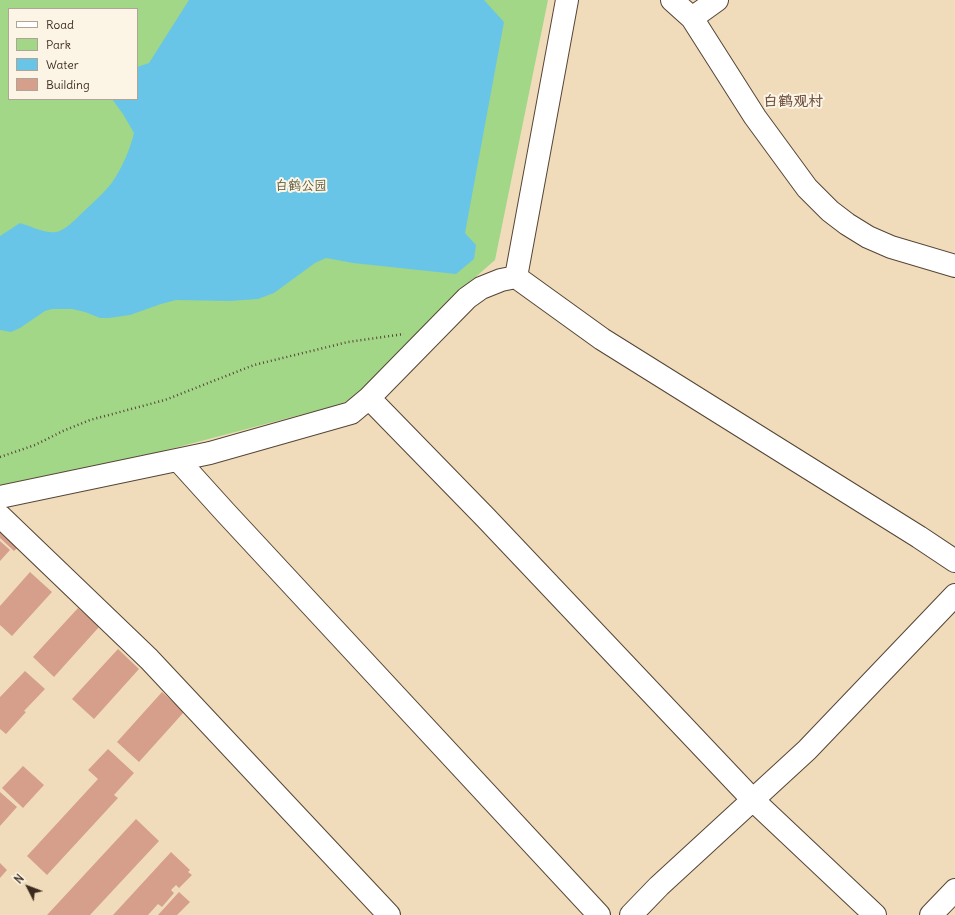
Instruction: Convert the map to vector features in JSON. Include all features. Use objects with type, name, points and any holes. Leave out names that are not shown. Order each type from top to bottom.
[{"type":"street","points":[[516,277],[568,0]]},
{"type":"street","points":[[672,0],[692,18],[755,117],[807,188],[830,211],[868,237],[891,247],[955,266]]},
{"type":"street","points":[[692,18],[717,0]]},
{"type":"street","points":[[0,498],[210,453],[351,413],[369,398],[468,298],[481,288],[502,280],[516,277],[602,339],[955,561]]},
{"type":"street","points":[[369,398],[486,518],[753,800],[875,915]]},
{"type":"street","points":[[178,460],[230,518],[599,915]]},
{"type":"street","points":[[0,516],[149,659],[389,915]]},
{"type":"street","points":[[631,915],[659,886],[806,750],[955,595]]},
{"type":"street","points":[[931,915],[955,890]]},
{"type":"path","points":[[0,457],[35,445],[90,420],[165,400],[254,366],[348,342],[408,334],[433,334]]},
{"type":"green space","name":"白鹤公园","points":[[0,0],[548,0],[495,260],[455,295],[356,397],[338,405],[129,460],[0,487]]},
{"type":"water","points":[[189,0],[484,0],[504,22],[465,233],[476,245],[474,259],[456,274],[353,263],[326,258],[315,263],[274,293],[258,299],[230,301],[176,300],[130,315],[109,318],[100,318],[72,309],[52,309],[45,311],[20,328],[11,332],[0,330],[0,236],[20,223],[48,232],[59,231],[73,222],[111,184],[125,160],[134,133],[113,100],[138,100],[138,67],[149,63]]},
{"type":"building","points":[[0,523],[21,544],[14,551],[0,538]]},
{"type":"building","points":[[0,541],[10,550],[0,561]]},
{"type":"building","points":[[30,572],[52,592],[12,636],[0,625],[0,606]]},
{"type":"building","points":[[78,608],[99,627],[54,677],[33,657]]},
{"type":"building","points":[[118,649],[139,669],[94,719],[72,699]]},
{"type":"building","points":[[25,671],[45,689],[24,711],[26,712],[6,734],[0,729],[0,697]]},
{"type":"building","points":[[162,692],[184,712],[139,762],[117,742]]},
{"type":"building","points":[[108,749],[134,773],[114,795],[118,798],[47,875],[27,856],[98,779],[88,770]]},
{"type":"building","points":[[23,766],[44,785],[23,808],[2,788]]},
{"type":"building","points":[[0,792],[17,807],[0,826]]},
{"type":"building","points":[[136,819],[159,841],[90,915],[47,915]]},
{"type":"building","points":[[171,852],[190,870],[188,872],[192,875],[179,888],[176,885],[171,890],[174,893],[162,907],[158,904],[148,915],[113,915]]},
{"type":"building","points":[[0,863],[7,870],[0,878]]},
{"type":"building","points":[[179,892],[190,902],[177,915],[158,915]]},
{"type":"district","name":"白鹤观村","points":[[793,102]]}]
